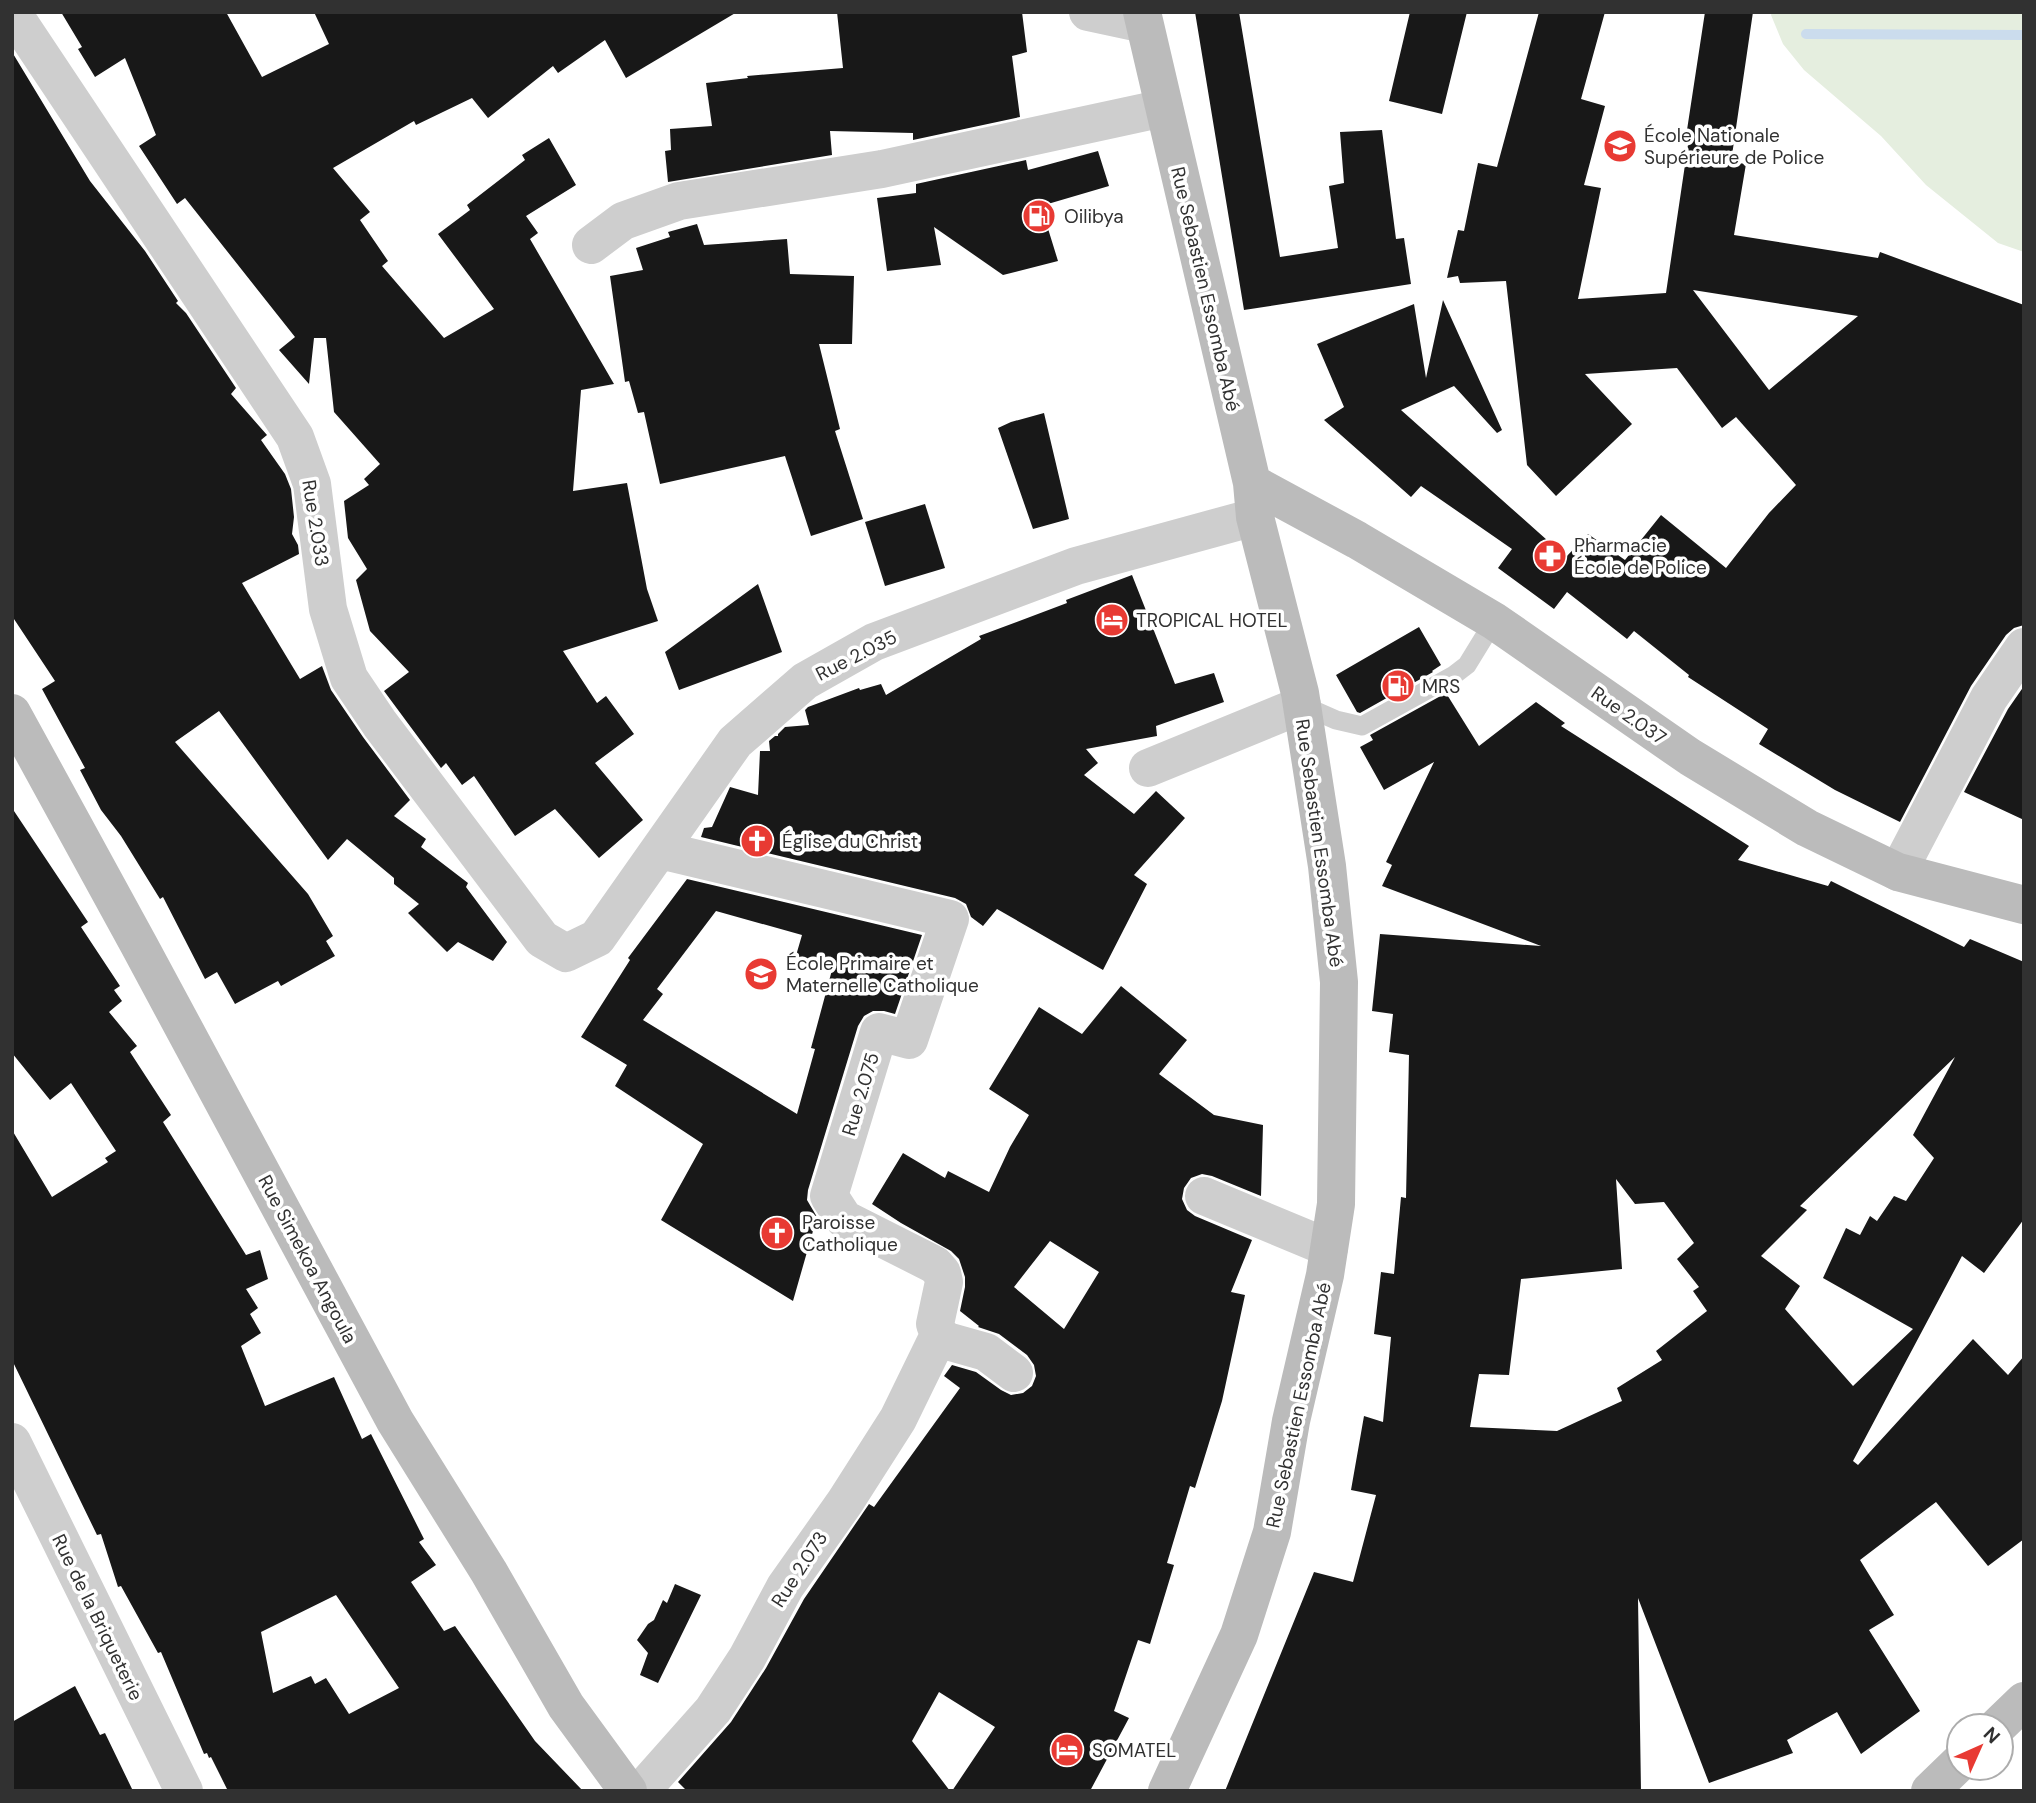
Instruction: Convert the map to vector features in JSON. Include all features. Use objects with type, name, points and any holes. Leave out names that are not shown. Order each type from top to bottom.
[{"type":"main road","name":"Rue Sebastien Essomba Abé","points":[[1143,18],[1302,705],[1327,866],[1339,982],[1336,1204],[1325,1275],[1291,1421],[1272,1532],[1239,1635],[1167,1791]]},
{"type":"main road","name":"Rue 2.037","points":[[1253,500],[1357,540],[1494,621],[1701,764],[1807,828],[1898,872],[2024,905]]},
{"type":"main road","name":"Rue Simekoa Angoula","points":[[12,713],[395,1421],[489,1572],[566,1706],[628,1791]]},
{"type":"main road","points":[[1930,1791],[1945,1777]]},
{"type":"street","points":[[1088,12],[1143,18]]},
{"type":"street","name":"Rue 2.033","points":[[15,15],[295,437],[312,484],[328,608],[349,678],[380,724],[542,939],[566,953]]},
{"type":"street","points":[[591,245],[623,221],[679,201],[881,169],[1164,108]]},
{"type":"street","name":"Rue 2.035","points":[[566,953],[597,938],[735,743],[805,681],[874,642],[1253,500]]},
{"type":"street","points":[[1898,872],[1989,698],[2024,647]]},
{"type":"street","points":[[1148,768],[1302,705]]},
{"type":"street","name":"Rue 2.075","points":[[660,850],[950,919],[909,1041],[879,1032],[829,1196],[844,1219],[935,1265],[942,1273],[944,1282],[935,1324],[939,1335]]},
{"type":"street","points":[[1204,1196],[1329,1248]]},
{"type":"street","points":[[939,1335],[986,1352],[1014,1373]]},
{"type":"street","name":"Rue 2.073","points":[[641,1791],[713,1710],[747,1658],[785,1587],[845,1502],[898,1419],[939,1335]]},
{"type":"street","name":"Rue de la Briqueterie","points":[[12,1442],[184,1791]]},
{"type":"lane","points":[[1302,705],[1336,720],[1362,726],[1454,675],[1467,665],[1494,621]]},
{"type":"green space","points":[[1772,12],[2024,12],[2024,252],[1998,243],[1926,185],[1881,136],[1804,70],[1783,44]]},
{"type":"building","points":[[61,12],[226,12],[262,77],[329,44],[314,12],[737,12],[626,78],[605,40],[558,73],[553,66],[488,118],[472,98],[416,125],[414,121],[333,168],[370,212],[360,220],[388,261],[382,266],[444,338],[494,309],[438,234],[470,210],[467,205],[525,160],[522,155],[549,138],[576,185],[526,216],[538,233],[530,239],[614,384],[581,390],[573,491],[627,483],[647,589],[658,621],[563,651],[597,703],[606,696],[634,734],[595,763],[643,820],[599,858],[555,809],[515,836],[474,776],[462,785],[446,763],[441,768],[384,691],[409,672],[370,631],[356,580],[367,569],[348,538],[344,501],[369,485],[364,479],[380,464],[334,412],[326,338],[314,338],[309,384],[279,350],[295,337],[185,198],[177,204],[139,146],[156,135],[125,58],[95,77],[78,49],[82,47]]},
{"type":"building","points":[[837,12],[1022,12],[1027,52],[1012,56],[1020,117],[913,140],[913,133],[830,131],[832,155],[668,182],[665,151],[671,150],[670,129],[712,126],[706,83],[748,78],[747,76],[843,68]]},
{"type":"building","points":[[1195,12],[1239,12],[1280,257],[1338,248],[1329,186],[1344,183],[1340,132],[1382,130],[1396,239],[1404,238],[1411,284],[1244,310]]},
{"type":"building","points":[[1410,12],[1467,12],[1442,114],[1389,101]]},
{"type":"building","points":[[1539,12],[1605,12],[1581,99],[1605,106],[1584,185],[1601,188],[1578,299],[1666,293],[1705,12],[1753,12],[1731,162],[1746,164],[1734,235],[1878,258],[1880,252],[2024,305],[2024,625],[2014,628],[2006,635],[1971,686],[1900,822],[1835,790],[1759,744],[1768,729],[1688,677],[1689,675],[1634,631],[1627,639],[1567,592],[1554,609],[1498,568],[1512,549],[1421,486],[1411,497],[1324,420],[1344,407],[1317,344],[1414,304],[1426,378],[1443,300],[1502,430],[1497,433],[1454,386],[1401,410],[1566,557],[1588,534],[1625,560],[1661,515],[1726,568],[1769,513],[1796,485],[1736,417],[1722,428],[1677,368],[1585,374],[1632,424],[1556,496],[1527,465],[1506,281],[1460,283],[1458,276],[1447,278],[1458,230],[1464,231],[1478,163],[1497,167]],"holes":[[[1693,290],[1858,316],[1769,390]]]},
{"type":"building","points":[[12,52],[90,181],[145,251],[178,301],[176,303],[186,313],[236,388],[231,394],[267,435],[261,440],[285,474],[291,489],[294,517],[292,534],[299,554],[242,583],[300,679],[322,666],[331,690],[410,800],[394,816],[426,839],[421,847],[468,883],[466,887],[507,942],[493,961],[458,942],[447,952],[408,913],[419,904],[394,884],[394,878],[347,839],[328,860],[219,711],[175,742],[308,894],[333,936],[326,941],[335,956],[281,986],[278,981],[235,1004],[217,972],[205,979],[163,897],[160,899],[121,836],[101,810],[80,770],[85,768],[42,689],[55,681],[12,616]]},
{"type":"building","points":[[1098,151],[1109,186],[1041,206],[1058,261],[1003,275],[934,227],[941,265],[887,271],[877,198],[916,193],[916,184],[1026,160],[1028,170]]},
{"type":"building","points":[[697,224],[704,245],[787,239],[790,274],[854,276],[852,344],[819,344],[840,429],[835,431],[863,519],[811,536],[785,456],[660,484],[644,412],[638,413],[629,381],[625,382],[610,276],[643,270],[636,248],[670,237],[668,232]]},
{"type":"building","points":[[1044,413],[1069,519],[1033,529],[998,428]]},
{"type":"building","points":[[925,504],[945,568],[885,586],[865,522]]},
{"type":"building","points":[[1132,575],[1175,684],[1214,673],[1224,702],[1156,726],[1157,736],[1086,749],[1098,763],[1084,775],[1134,814],[1156,791],[1185,818],[1134,875],[1147,884],[1103,970],[997,909],[983,926],[971,917],[966,904],[955,898],[701,837],[704,828],[712,827],[730,787],[758,795],[760,751],[770,751],[769,741],[778,736],[785,727],[809,725],[805,710],[808,707],[859,688],[860,690],[881,684],[886,695],[981,639],[979,636]]},
{"type":"building","points":[[758,584],[782,652],[679,690],[665,652]]},
{"type":"building","points":[[1419,627],[1441,665],[1360,713],[1357,712],[1336,675]]},
{"type":"building","points":[[2024,686],[2024,820],[1964,792],[2008,709]]},
{"type":"building","points":[[1446,693],[1479,746],[1536,702],[1565,723],[1561,726],[1749,846],[1738,860],[1828,886],[1831,881],[1964,947],[1970,939],[2024,962],[2024,1219],[1984,1273],[1962,1256],[1853,1461],[1858,1465],[1973,1339],[2008,1375],[2024,1356],[2024,1539],[1988,1566],[1936,1502],[1860,1560],[1894,1615],[1869,1630],[1920,1711],[1861,1754],[1837,1712],[1787,1740],[1793,1753],[1709,1783],[1638,1598],[1641,1791],[1225,1791],[1314,1572],[1353,1582],[1376,1495],[1351,1490],[1364,1416],[1383,1422],[1391,1337],[1374,1334],[1381,1272],[1394,1274],[1401,1197],[1406,1198],[1409,1055],[1389,1052],[1393,1014],[1372,1011],[1380,934],[1541,946],[1382,886],[1392,865],[1386,862],[1434,762],[1384,790],[1360,747],[1373,740],[1370,735]],"holes":[[[1955,1057],[1913,1135],[1934,1158],[1906,1201],[1894,1196],[1877,1221],[1870,1216],[1860,1235],[1846,1228],[1823,1278],[1913,1329],[1853,1386],[1785,1309],[1800,1286],[1761,1256],[1807,1210],[1800,1206]],[[1616,1179],[1635,1204],[1664,1202],[1694,1243],[1677,1259],[1699,1287],[1693,1291],[1707,1311],[1656,1351],[1662,1360],[1617,1388],[1622,1401],[1557,1431],[1470,1427],[1479,1374],[1509,1375],[1521,1279],[1622,1269]]]},
{"type":"building","points":[[12,808],[88,922],[81,927],[120,986],[114,990],[122,1001],[109,1012],[137,1046],[130,1052],[171,1115],[163,1122],[246,1255],[260,1250],[268,1279],[246,1289],[258,1308],[250,1314],[261,1333],[241,1346],[265,1406],[334,1377],[362,1439],[371,1434],[424,1539],[419,1542],[436,1565],[411,1582],[444,1631],[455,1626],[535,1741],[583,1791],[228,1791],[211,1757],[209,1758],[207,1753],[204,1754],[161,1652],[158,1653],[121,1586],[118,1587],[101,1534],[97,1535],[12,1360],[12,1130],[52,1197],[108,1162],[105,1158],[116,1151],[71,1083],[50,1100],[12,1053]],"holes":[[[336,1595],[399,1688],[349,1714],[326,1678],[315,1684],[311,1676],[273,1693],[261,1632]]]},
{"type":"building","points":[[687,879],[922,935],[895,1014],[873,1011],[864,1016],[858,1026],[808,1190],[807,1200],[817,1217],[793,1301],[661,1220],[703,1144],[615,1086],[627,1065],[581,1037],[630,960],[628,958]],"holes":[[[716,911],[802,935],[795,959],[832,970],[811,1048],[815,1049],[797,1114],[643,1020],[663,994],[657,989]]]},
{"type":"building","points":[[1121,986],[1187,1040],[1159,1074],[1214,1115],[1263,1125],[1261,1196],[1202,1174],[1191,1178],[1184,1188],[1182,1199],[1187,1210],[1252,1240],[1231,1292],[1245,1295],[1222,1401],[1195,1488],[1190,1486],[1167,1563],[1174,1565],[1150,1644],[1138,1640],[1114,1711],[1129,1718],[1090,1791],[952,1791],[995,1727],[939,1692],[912,1741],[950,1791],[687,1791],[678,1782],[731,1722],[766,1668],[804,1599],[869,1504],[874,1507],[960,1388],[944,1376],[952,1365],[976,1372],[1011,1395],[1023,1393],[1032,1386],[1036,1376],[1034,1365],[1027,1355],[999,1334],[978,1327],[960,1311],[965,1277],[959,1259],[951,1251],[872,1204],[903,1153],[945,1178],[948,1171],[989,1192],[1010,1147],[1029,1115],[989,1089],[1039,1007],[1082,1034]],"holes":[[[1050,1241],[1099,1272],[1064,1329],[1014,1287]]]},
{"type":"building","points":[[675,1584],[701,1595],[658,1683],[640,1675],[648,1653],[637,1640],[654,1620],[663,1600],[667,1603]]},
{"type":"building","points":[[75,1686],[100,1735],[105,1733],[133,1791],[12,1791],[12,1722]]},
{"type":"waterway","points":[[1806,34],[2024,35]]},
{"type":"place","name":"École Nationale Supérieure de Police","points":[[1620,146]]},
{"type":"place","name":"Oilibya","points":[[1039,216]]},
{"type":"place","name":"Pharmacie École de Police","points":[[1550,556]]},
{"type":"place","name":"TROPICAL HOTEL","points":[[1112,620]]},
{"type":"place","name":"MRS","points":[[1398,686]]},
{"type":"place","name":"Église du Christ","points":[[757,841]]},
{"type":"place","name":"École Primaire et Maternelle Catholique","points":[[761,974]]},
{"type":"place","name":"Paroisse Catholique","points":[[777,1233]]},
{"type":"place","name":"SOMATEL","points":[[1067,1750]]}]
